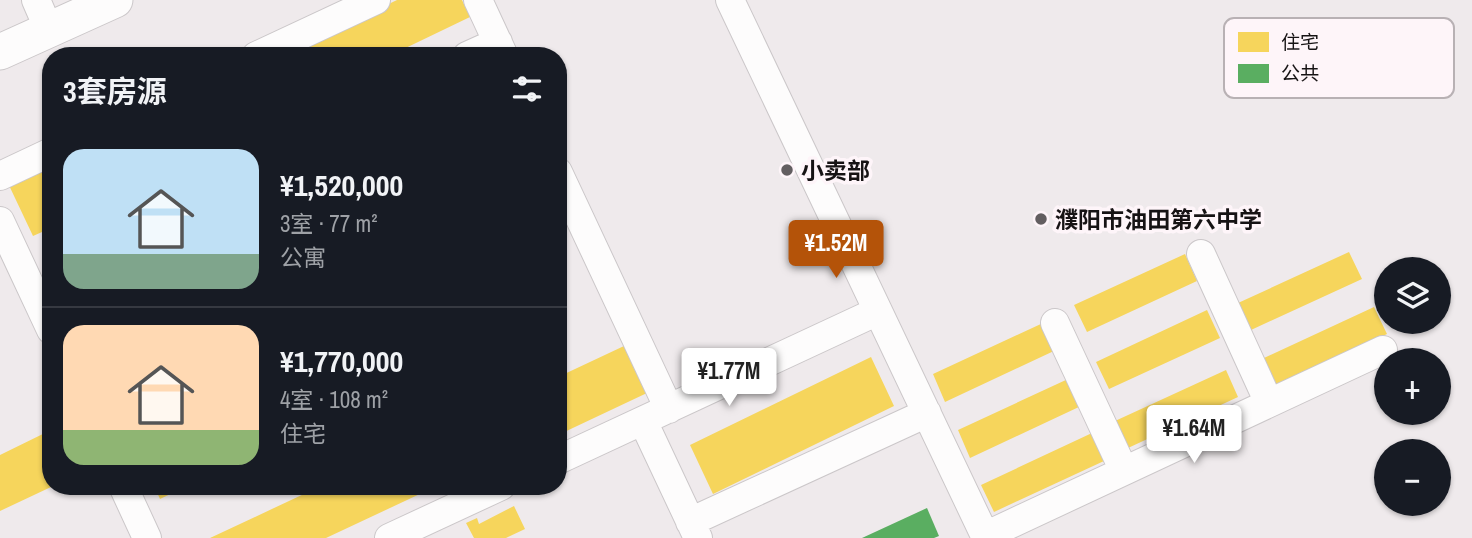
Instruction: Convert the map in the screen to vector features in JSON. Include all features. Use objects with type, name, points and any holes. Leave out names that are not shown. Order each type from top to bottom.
[{"type":"street","points":[[0,52],[42,15],[115,0]]},
{"type":"street","points":[[279,47],[376,0]]},
{"type":"street","points":[[478,0],[500,47]]},
{"type":"street","points":[[730,0],[985,537],[1374,353]]},
{"type":"street","points":[[0,176],[42,156]]},
{"type":"street","points":[[567,191],[669,409]]},
{"type":"street","points":[[0,221],[42,311]]},
{"type":"street","points":[[1201,254],[1269,403]]},
{"type":"street","points":[[567,456],[878,311]]},
{"type":"street","points":[[1055,323],[1124,471]]},
{"type":"street","points":[[643,421],[694,530],[927,413]]},
{"type":"street","points":[[127,495],[147,538]]},
{"type":"street","points":[[389,538],[467,495]]},
{"type":"building: 住宅","points":[[397,0],[462,0],[470,17],[408,47],[299,47]]},
{"type":"building: 住宅","points":[[42,161],[42,232],[33,236],[6,179]]},
{"type":"building: 住宅","points":[[1349,252],[1362,279],[1251,330],[1238,303]]},
{"type":"building: 住宅","points":[[1185,254],[1197,281],[1087,332],[1074,305]]},
{"type":"building: 住宅","points":[[1374,307],[1374,334],[1387,334],[1277,386],[1264,358]]},
{"type":"building: 住宅","points":[[1207,310],[1220,338],[1109,389],[1096,362]]},
{"type":"building: 住宅","points":[[1043,323],[1056,350],[945,402],[933,374]]},
{"type":"building: 住宅","points":[[624,346],[647,393],[567,431],[567,373]]},
{"type":"building: 住宅","points":[[871,357],[894,406],[713,494],[690,445]]},
{"type":"building: 住宅","points":[[1226,370],[1238,397],[1128,448],[1115,421]]},
{"type":"building: 住宅","points":[[1068,379],[1081,406],[970,458],[958,430]]},
{"type":"building: 住宅","points":[[1092,433],[1104,461],[994,512],[981,485]]},
{"type":"building: 住宅","points":[[42,434],[42,491],[0,511],[0,455]]},
{"type":"building: 住宅","points":[[302,495],[418,495],[326,538],[210,538]]},
{"type":"building: 住宅","points":[[514,506],[525,529],[506,538],[474,538],[466,523],[477,518],[479,524]]},
{"type":"building: 公共","points":[[927,508],[939,536],[862,538]]},
{"type":"place","name":"小卖部","points":[[787,170]]},
{"type":"place","name":"濮阳市油田第六中学","points":[[1041,219]]}]
